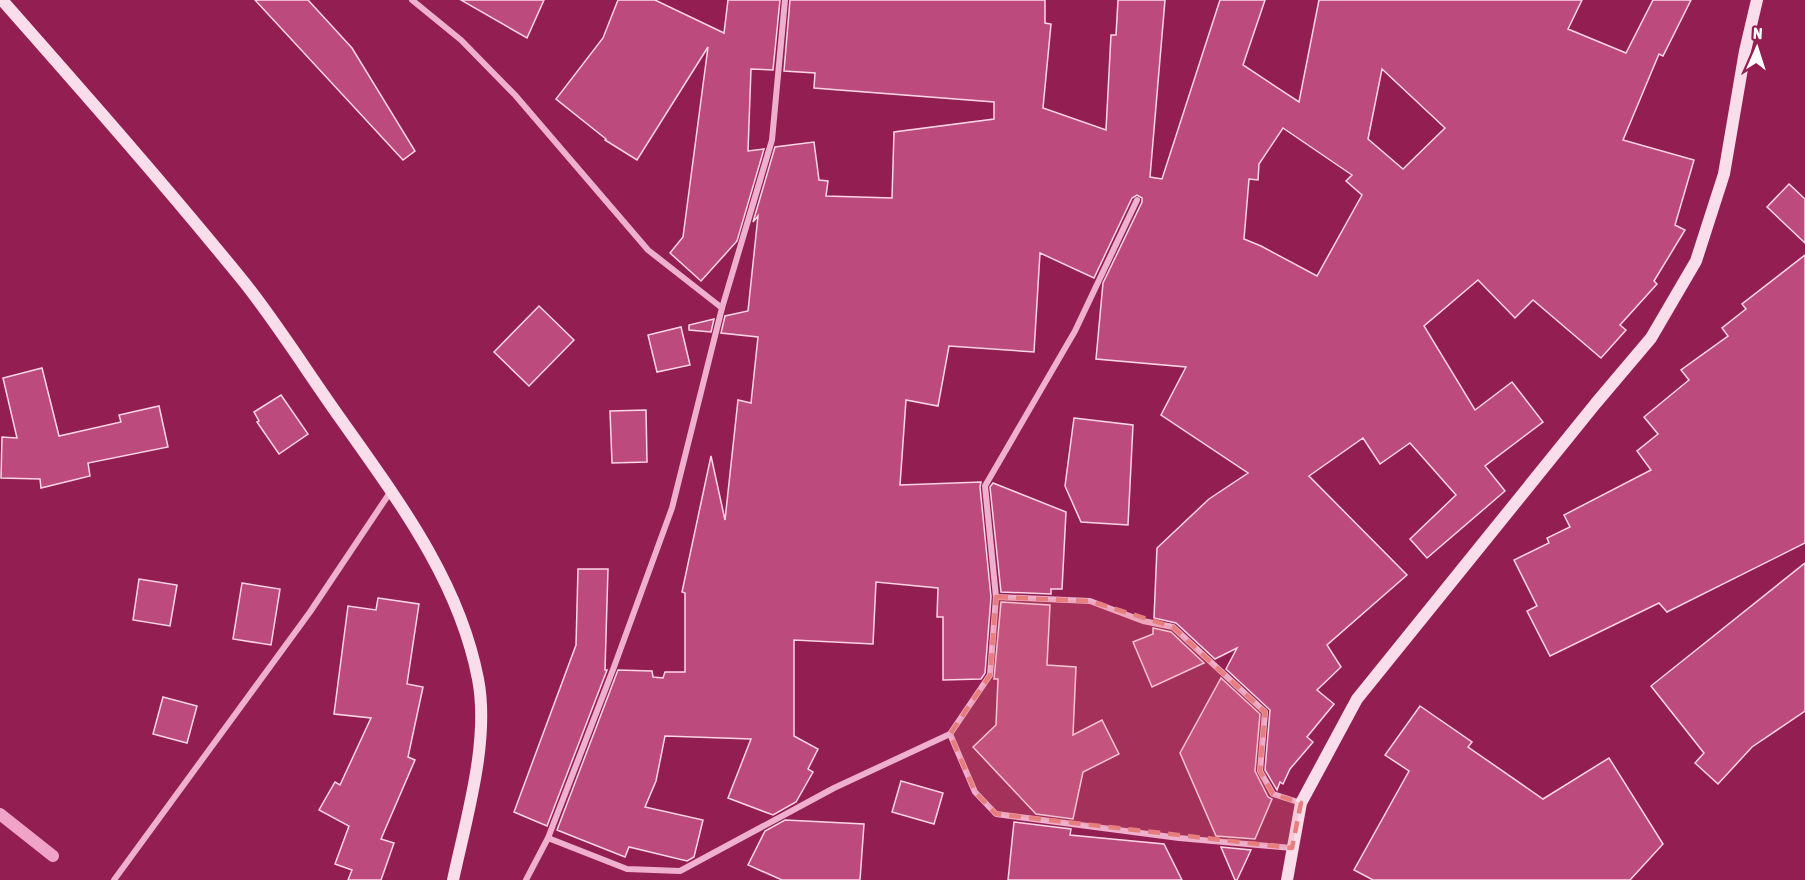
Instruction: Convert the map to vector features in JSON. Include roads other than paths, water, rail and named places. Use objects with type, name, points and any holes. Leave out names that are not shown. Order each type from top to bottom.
[{"type":"street","points":[[2,0],[99,110],[245,284],[392,491],[434,557],[462,620],[479,680],[482,731],[471,799],[453,880]]},
{"type":"street","points":[[412,0],[460,40],[515,95],[648,250],[722,308]]},
{"type":"street","points":[[526,880],[548,838],[672,508],[722,308],[772,140],[785,0]]},
{"type":"street","points":[[1287,880],[1301,803],[1357,699],[1651,338],[1696,261],[1724,174],[1745,51],[1757,0]]},
{"type":"street","points":[[548,838],[627,869],[680,871],[834,788],[950,735],[990,675],[996,597],[985,486],[1075,331],[1137,200]]},
{"type":"street","points":[[114,880],[310,612],[392,491]]},
{"type":"street","points":[[996,597],[1090,601],[1143,621],[1173,627],[1265,712],[1260,771],[1273,794],[1301,803]]},
{"type":"street","points":[[950,735],[975,792],[996,814],[1179,838],[1292,848]]},
{"type":"waterway","points":[[0,814],[53,856]]}]
